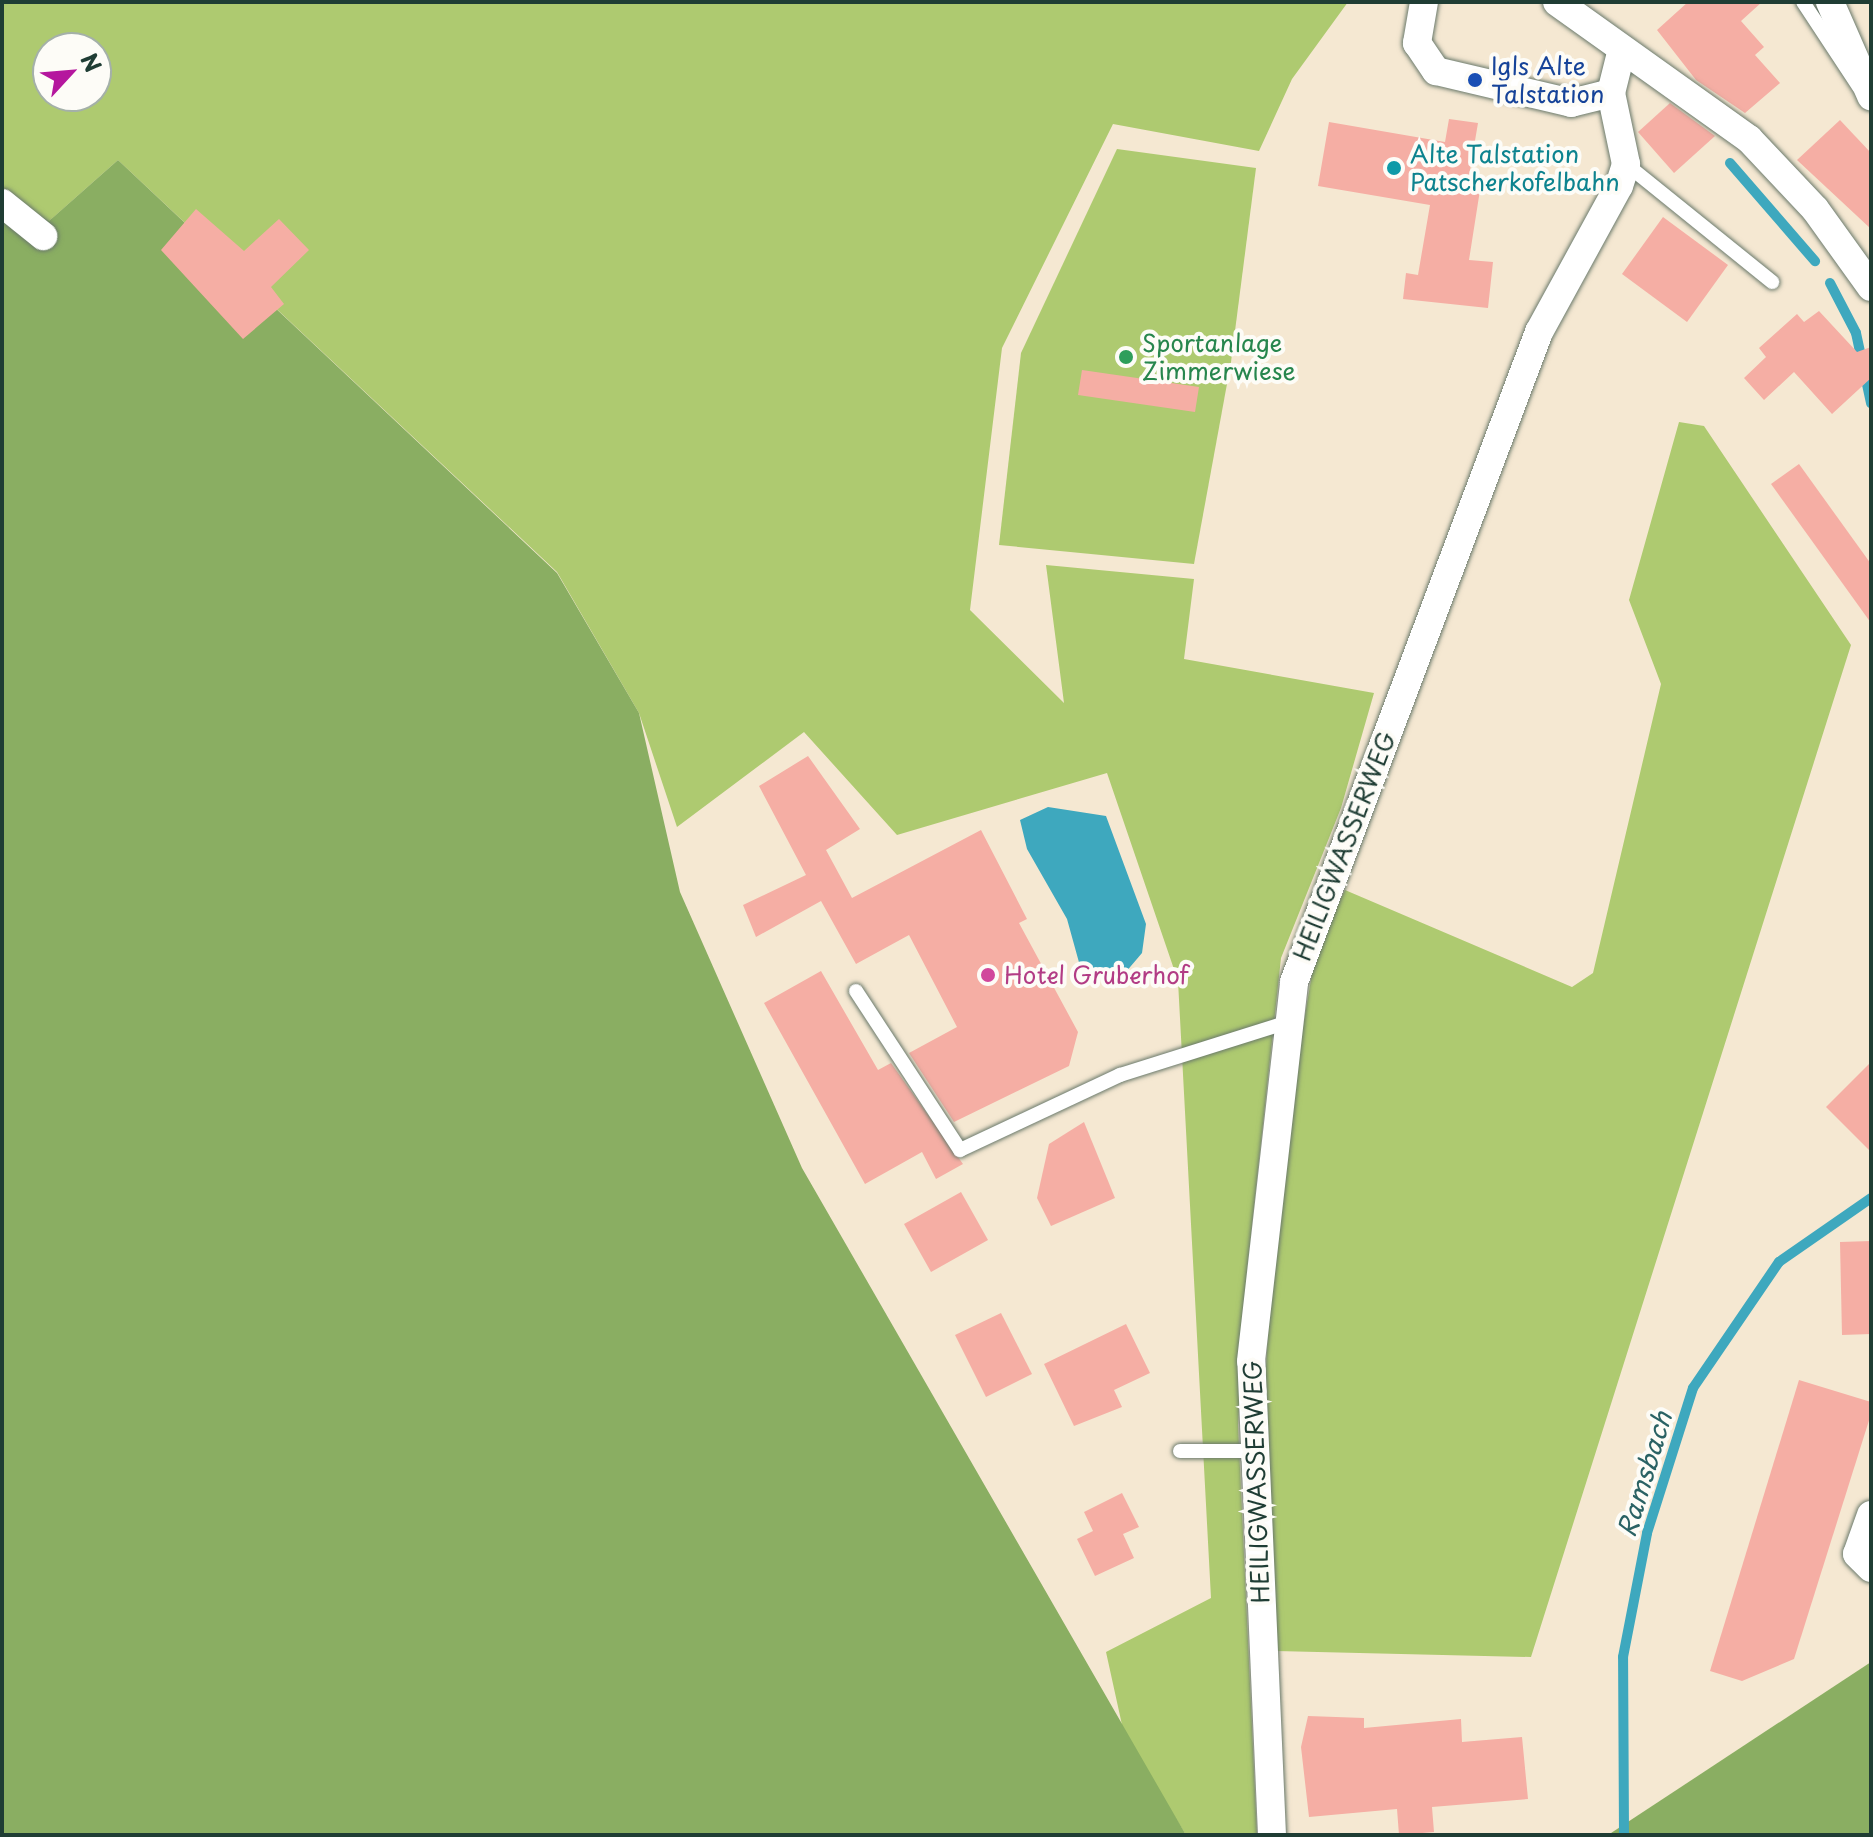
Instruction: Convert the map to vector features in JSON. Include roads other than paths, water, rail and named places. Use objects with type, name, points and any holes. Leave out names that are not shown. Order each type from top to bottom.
[{"type":"street","points":[[1424,2],[1417,43],[1436,71],[1571,103],[1611,93]]},
{"type":"street","points":[[1557,2],[1749,139],[1815,209],[1871,287]]},
{"type":"street","points":[[1830,2],[1871,97]]},
{"type":"street","points":[[1622,49],[1611,93],[1626,164]]},
{"type":"street","name":"HEILIGWASSERWEG","points":[[1272,1835],[1252,1451],[1256,1287],[1292,1020],[1307,935],[1539,332],[1602,226],[1626,164]]},
{"type":"street","points":[[2,203],[43,236]]},
{"type":"street","points":[[1871,1515],[1857,1554],[1871,1568]]},
{"type":"lane","points":[[1803,2],[1849,78],[1871,97]]},
{"type":"lane","points":[[1626,164],[1772,282]]},
{"type":"lane","points":[[856,991],[960,1150],[1120,1075],[1292,1020]]},
{"type":"lane","points":[[1180,1451],[1252,1451]]},
{"type":"water","points":[[1048,807],[1106,816],[1146,924],[1142,953],[1125,973],[1103,977],[1080,966],[1067,919],[1027,849],[1020,820]]},
{"type":"waterway","name":"Ramsbach","points":[[1730,163],[1815,261]]},
{"type":"waterway","name":"Ramsbach","points":[[1830,283],[1856,333],[1871,403]]},
{"type":"waterway","name":"Ramsbach","points":[[1624,1835],[1623,1657],[1647,1533],[1693,1388],[1779,1262],[1871,1198]]},
{"type":"place","name":"Igls Alte Talstation","points":[[1475,80]]},
{"type":"place","name":"Alte Talstation Patscherkofelbahn","points":[[1394,168]]},
{"type":"place","name":"Sportanlage Zimmerwiese","points":[[1126,357]]},
{"type":"place","name":"Hotel Gruberhof","points":[[988,975]]}]
